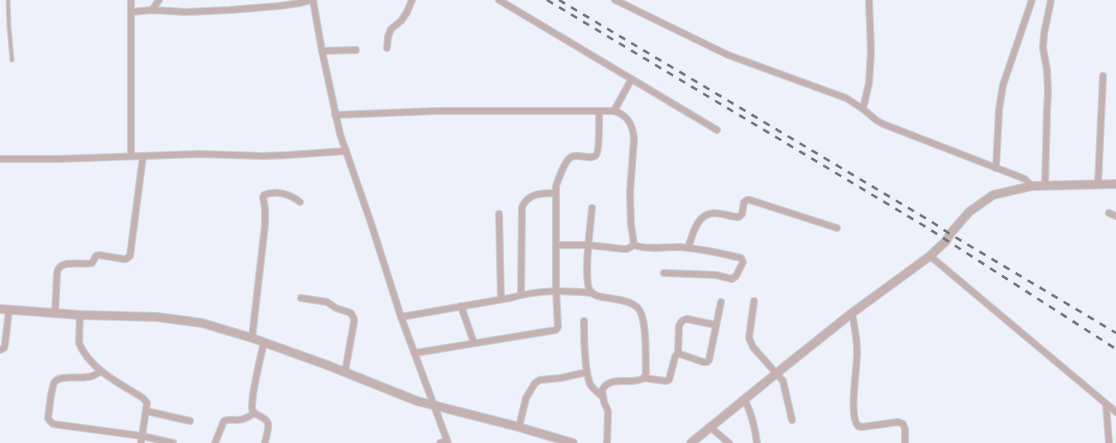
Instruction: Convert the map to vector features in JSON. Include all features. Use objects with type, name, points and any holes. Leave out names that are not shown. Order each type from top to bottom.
[{"type":"street","points":[[131,0],[131,156]]},
{"type":"street","points":[[152,10],[159,0]]},
{"type":"street","points":[[131,12],[152,10],[186,12],[230,10],[286,5],[312,0],[340,134],[401,316],[448,442],[440,443]]},
{"type":"street","points":[[387,48],[388,37],[391,29],[401,21],[412,0]]},
{"type":"street","points":[[499,0],[717,130]]},
{"type":"street","points":[[616,0],[728,55],[846,98],[864,108],[876,120],[883,124],[1025,179],[1032,186]]},
{"type":"street","points":[[864,108],[869,83],[871,52],[869,0]]},
{"type":"street","points":[[996,168],[999,110],[1003,85],[1032,0]]},
{"type":"street","points":[[1045,186],[1048,91],[1047,70],[1043,48],[1044,34],[1051,0]]},
{"type":"street","points":[[322,51],[356,50]]},
{"type":"street","points":[[1098,185],[1103,76]]},
{"type":"street","points":[[614,111],[632,80]]},
{"type":"street","points":[[336,115],[436,111],[614,111],[630,121],[633,130],[634,139],[630,192],[631,224],[634,245]]},
{"type":"street","points":[[415,353],[556,330],[558,327],[556,290],[557,182],[569,158],[575,156],[592,157],[598,152],[600,111]]},
{"type":"street","points":[[0,159],[58,159],[199,154],[276,155],[346,151]]},
{"type":"street","points":[[55,314],[57,272],[60,266],[64,264],[92,263],[96,256],[99,255],[123,259],[130,256],[143,156]]},
{"type":"street","points":[[690,443],[852,313],[930,256],[946,241],[950,234],[969,212],[993,195],[1032,186],[1116,184]]},
{"type":"street","points":[[252,338],[266,225],[263,197],[267,194],[278,193],[291,196],[300,202]]},
{"type":"street","points":[[521,295],[522,207],[526,199],[531,196],[537,194],[556,193]]},
{"type":"street","points":[[688,248],[698,220],[704,216],[714,213],[739,217],[742,214],[744,202],[747,200],[837,228]]},
{"type":"street","points":[[592,208],[588,245],[589,289],[592,293]]},
{"type":"street","points":[[1109,213],[1116,216]]},
{"type":"street","points":[[499,214],[502,299]]},
{"type":"street","points":[[556,248],[560,245],[588,245],[623,249],[634,245],[642,247],[688,248],[743,259],[736,276],[732,279],[716,275],[664,272]]},
{"type":"street","points":[[930,256],[1116,412]]},
{"type":"street","points":[[401,316],[556,290],[592,293],[633,304],[641,312],[644,326],[646,373],[644,378]]},
{"type":"street","points":[[301,298],[327,302],[336,308],[351,313],[353,316],[354,322],[345,372]]},
{"type":"street","points":[[754,301],[749,338],[753,347],[781,378],[784,384],[792,420]]},
{"type":"street","points":[[678,354],[703,362],[707,362],[709,360],[721,302]]},
{"type":"street","points":[[461,306],[474,343]]},
{"type":"street","points":[[0,310],[55,314],[157,317],[202,323],[264,342],[417,401],[519,427],[573,443]]},
{"type":"street","points":[[0,350],[4,348],[5,344],[9,310]]},
{"type":"street","points":[[852,313],[857,351],[854,398],[854,419],[856,424],[862,427],[898,422],[903,424],[905,429],[905,443]]},
{"type":"street","points":[[80,315],[79,343],[81,347],[101,372],[143,398],[147,403],[141,443]]},
{"type":"street","points":[[607,443],[608,411],[604,402],[602,390],[605,385],[614,382],[640,380],[644,378],[666,381],[669,380],[675,356],[678,354],[679,326],[681,322],[687,319],[716,326]]},
{"type":"street","points":[[584,321],[587,372],[591,386],[603,397]]},
{"type":"street","points":[[264,342],[252,407],[254,412],[266,420],[268,426],[265,443]]},
{"type":"street","points":[[101,372],[88,377],[62,378],[54,382],[48,418],[53,424],[142,436],[173,443]]},
{"type":"street","points":[[519,427],[526,398],[535,382],[587,372]]},
{"type":"street","points":[[744,399],[752,417],[757,443]]},
{"type":"street","points":[[1106,404],[1109,443]]},
{"type":"street","points":[[146,411],[190,421]]},
{"type":"street","points":[[215,443],[224,421],[242,420],[249,417],[254,412]]},
{"type":"street","points":[[710,427],[729,443]]},
{"type":"lane","points":[[8,0],[12,60]]},
{"type":"railway","points":[[547,0],[926,227],[1116,349]]},
{"type":"railway","points":[[559,0],[1116,333]]}]
